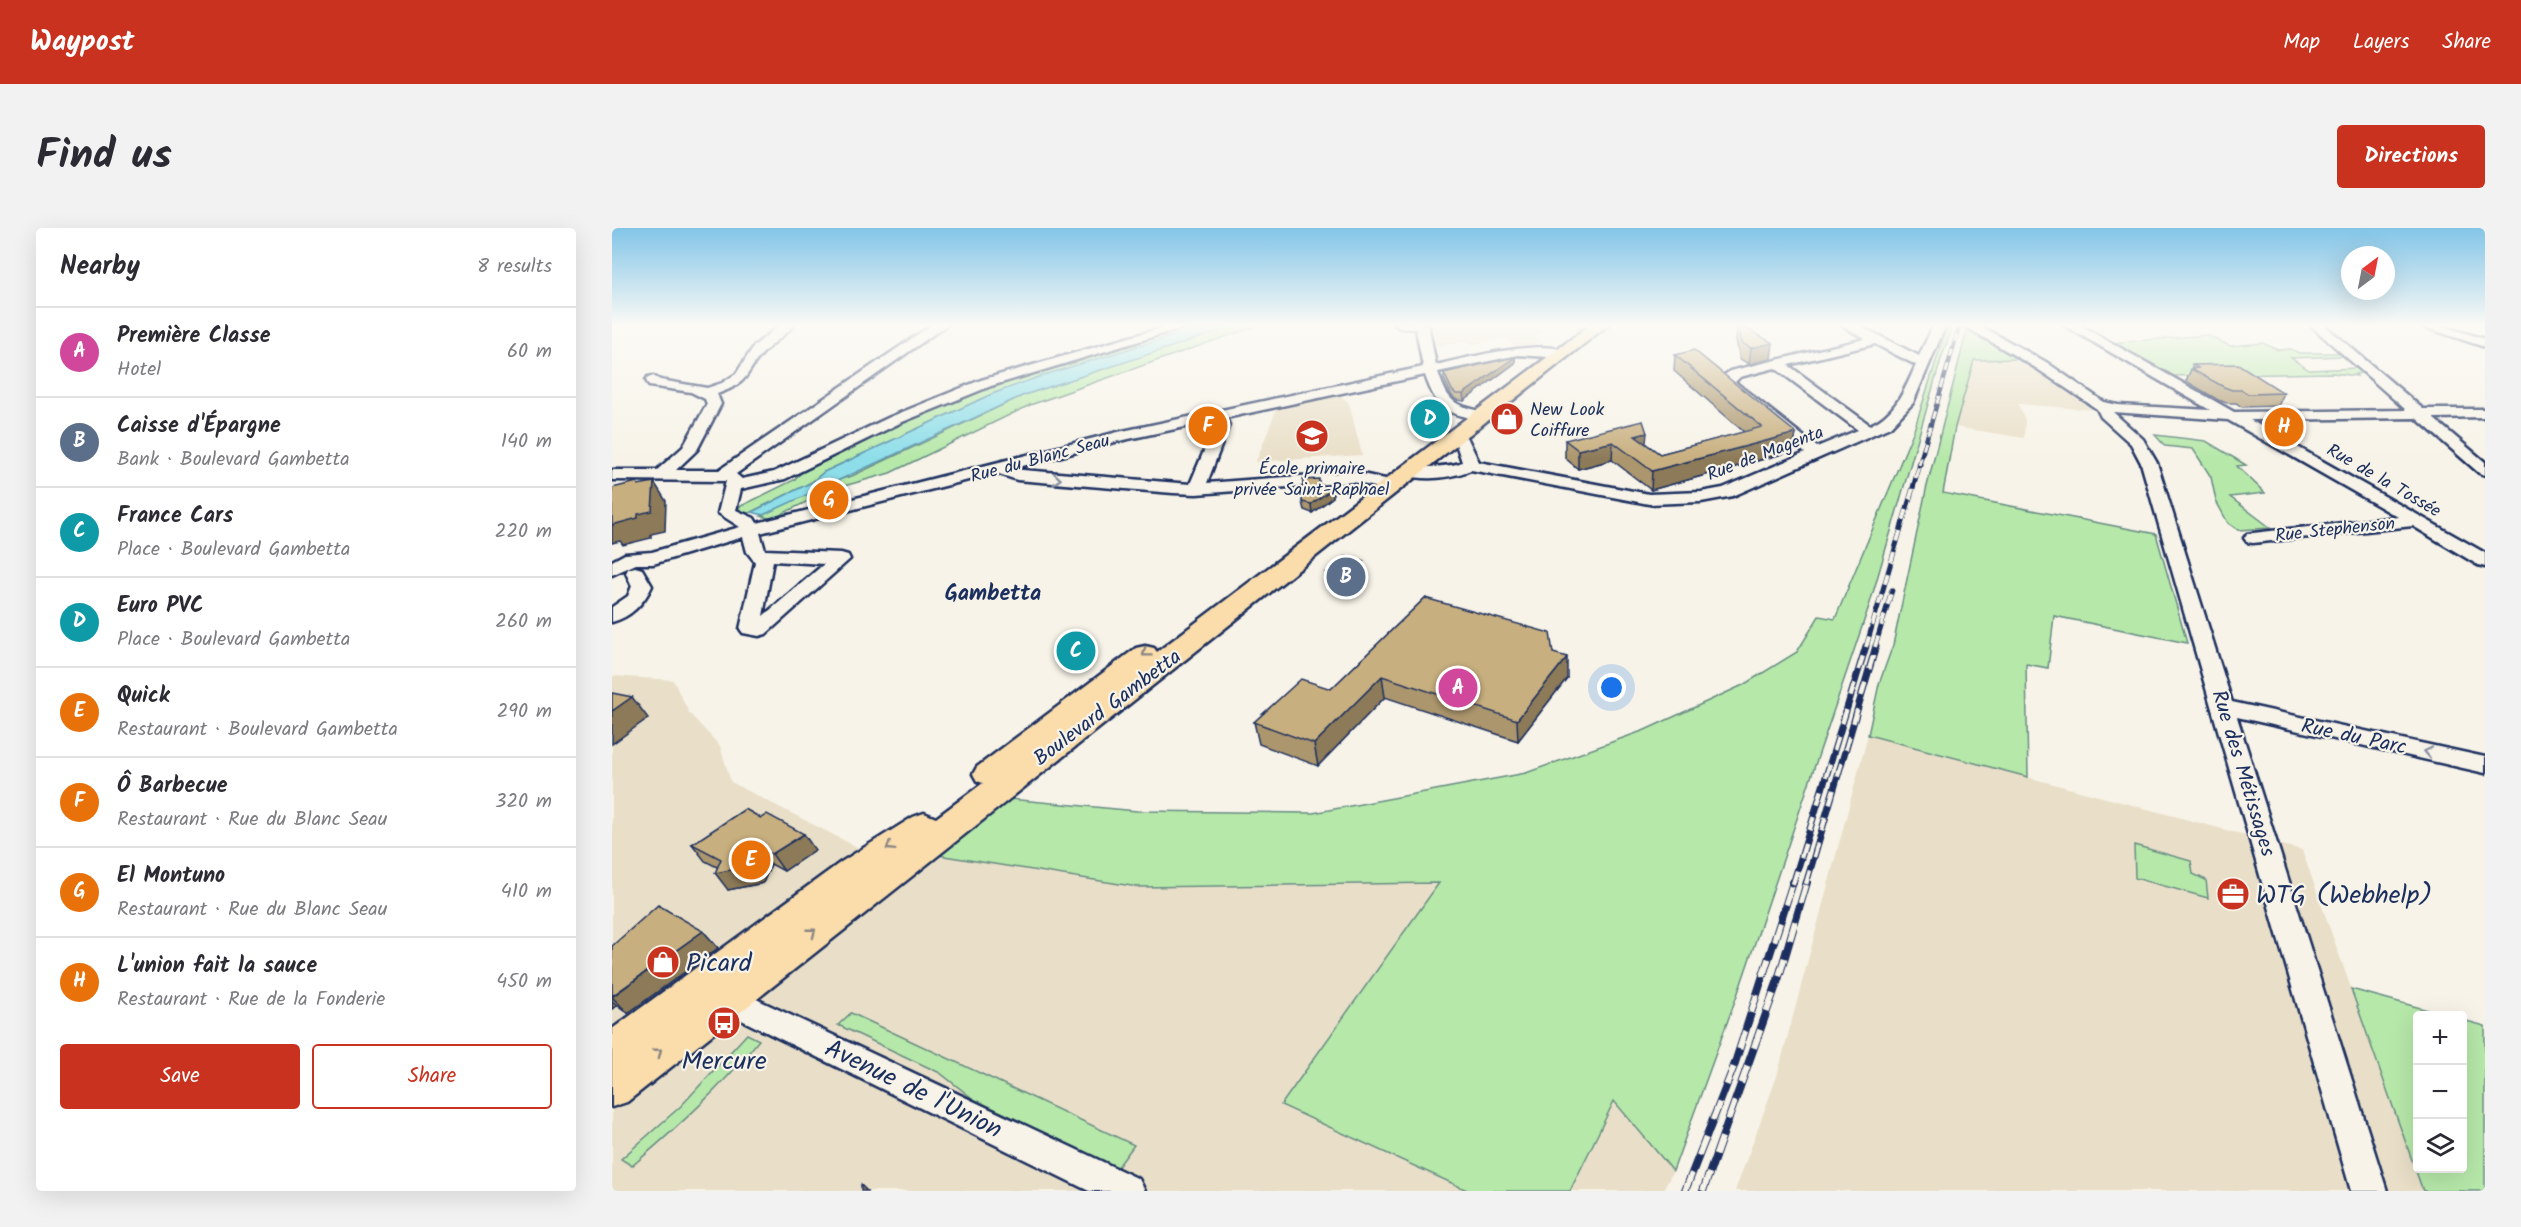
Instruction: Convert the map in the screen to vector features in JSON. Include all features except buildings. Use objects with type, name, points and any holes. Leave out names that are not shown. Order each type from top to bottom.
[{"type":"main road","name":"Boulevard Gambetta","points":[[612,1088],[714,992],[1393,480],[1535,369]]},
{"type":"main road","name":"Boulevard Gambetta","points":[[612,1052],[714,992]]},
{"type":"street","points":[[707,393],[727,386],[741,377],[746,369]]},
{"type":"street","points":[[759,555],[841,559],[759,630],[750,629],[764,561],[756,552],[748,522],[728,513],[729,480],[881,369]]},
{"type":"street","points":[[612,475],[661,475],[729,480],[786,472],[871,431],[967,390],[1031,369]]},
{"type":"street","points":[[1429,369],[1447,405],[1468,422],[1463,442],[1470,465]]},
{"type":"street","name":"Rue du Blanc Seau","points":[[612,569],[632,558],[653,558],[751,530],[1118,437],[1429,369]]},
{"type":"street","points":[[1759,369],[1732,376],[1727,381],[1817,455]]},
{"type":"street","points":[[1785,369],[1870,432]]},
{"type":"street","name":"Rue de Magenta","points":[[1001,468],[1005,472],[1017,475],[1196,489],[1353,477],[1393,480],[1461,469],[1470,465],[1636,498],[1661,500],[1701,497],[1727,492],[1885,424],[1905,405],[1921,369]]},
{"type":"street","name":"Rue de la Tossée","points":[[2046,369],[2091,401],[2103,406],[2231,416],[2485,561]]},
{"type":"street","points":[[2148,369],[2231,416],[2485,413]]},
{"type":"street","points":[[2367,369],[2485,470]]},
{"type":"street","points":[[653,380],[654,383],[707,393],[714,401],[714,409],[689,450],[661,475]]},
{"type":"street","name":"Rue des Métissages","points":[[2103,406],[2104,412],[2130,433],[2146,454],[2369,1191]]},
{"type":"street","points":[[1196,489],[1222,425],[1217,415]]},
{"type":"street","name":"Rue Stephenson","points":[[2253,538],[2416,520]]},
{"type":"street","points":[[612,574],[618,576],[636,573],[651,565],[653,558]]},
{"type":"street","points":[[612,616],[640,594],[642,586],[636,573]]},
{"type":"street","points":[[757,600],[794,601]]},
{"type":"street","name":"Rue du Parc","points":[[2224,707],[2485,765]]},
{"type":"street","name":"Avenue de l'Union","points":[[714,992],[1127,1191]]},
{"type":"shaded area","points":[[1971,369],[2037,369],[2092,410],[2018,404],[2025,420],[2024,438],[1955,427]]},
{"type":"shaded area","name":"École primaire privée Saint-Raphael","points":[[1338,394],[1349,403],[1362,455],[1256,462],[1277,407]]},
{"type":"shaded area","points":[[612,676],[673,680],[689,713],[720,746],[731,782],[884,861],[938,855],[1138,887],[1440,883],[1673,1171],[1663,1191],[612,1191]]},
{"type":"shaded area","points":[[1868,735],[2302,850],[2413,1163],[2413,1173],[2417,1173],[2423,1191],[1735,1191],[1777,1076]]},
{"type":"green space","points":[[1044,369],[1069,369],[992,394],[824,472],[812,482],[749,513],[739,511],[739,507],[794,480],[817,457],[936,403]]},
{"type":"green space","points":[[1104,369],[1133,369],[1030,405],[890,473],[830,490],[772,519],[761,516],[830,482],[852,476],[1024,395]]},
{"type":"green space","points":[[1934,369],[1938,369],[1870,603],[1740,987],[1673,1171],[1614,1101],[1570,1191],[1469,1191],[1281,1105],[1439,883],[1138,887],[938,855],[1009,799],[1137,811],[1313,813],[1526,773],[1645,730],[1743,685],[1797,652],[1819,616],[1835,619],[1914,430]]},
{"type":"green space","points":[[1957,369],[1971,369],[1955,427],[1943,493],[2156,534],[2187,643],[2054,616],[2048,668],[2026,664],[2028,777],[1868,735],[1879,684],[1893,645],[1926,490]]},
{"type":"green space","points":[[2156,369],[2358,369],[2363,373],[2355,374],[2357,376],[2333,373],[2169,376]]},
{"type":"green space","points":[[2155,435],[2206,441],[2246,465],[2237,466],[2265,493],[2230,497],[2271,528],[2238,530],[2228,523],[2216,501],[2211,477],[2193,449],[2165,446]]},
{"type":"green space","points":[[2134,845],[2191,861],[2193,874],[2206,880],[2208,898],[2135,878]]},
{"type":"green space","points":[[2351,989],[2431,1011],[2413,1011],[2413,1163]]},
{"type":"green space","points":[[851,1013],[1134,1145],[1117,1168],[981,1105],[940,1073],[838,1025]]},
{"type":"green space","points":[[2467,1021],[2485,1026],[2485,1191],[2423,1191],[2417,1173],[2467,1173]]},
{"type":"green space","points":[[747,1034],[759,1040],[698,1106],[632,1166],[621,1159],[681,1106]]},
{"type":"water","points":[[1064,369],[1104,369],[1024,395],[763,515],[752,512],[812,482],[824,472],[992,394]]},
{"type":"railway","points":[[1919,465],[1947,369]]},
{"type":"railway","points":[[1866,647],[1920,464]]},
{"type":"railway","points":[[1875,647],[1892,590]]},
{"type":"railway","points":[[1793,884],[1866,646]]},
{"type":"railway","points":[[1806,884],[1876,646]]},
{"type":"railway","points":[[1685,1191],[1734,1066],[1793,882]]},
{"type":"railway","points":[[1703,1191],[1778,980],[1807,882]]},
{"type":"place","name":"Euro PVC","points":[[1430,419]]},
{"type":"place","name":"New Look Coiffure","points":[[1507,419]]},
{"type":"place","name":"Ô Barbecue","points":[[1208,426]]},
{"type":"place","name":"L'union fait la sauce","points":[[2284,427]]},
{"type":"place","name":"École primaire privée Saint-Raphael","points":[[1312,436]]},
{"type":"place","name":"El Montuno","points":[[829,500]]},
{"type":"place","name":"Caisse d'Épargne","points":[[1346,577]]},
{"type":"place","name":"France Cars","points":[[1076,651]]},
{"type":"place","name":"Première Classe","points":[[1458,688]]},
{"type":"place","name":"Quick","points":[[751,860]]},
{"type":"place","name":"WTG (Webhelp)","points":[[2233,894]]},
{"type":"place","name":"Picard","points":[[663,962]]},
{"type":"place","name":"Mercure","points":[[724,1023]]},
{"type":"district","name":"Gambetta","points":[[993,592]]}]
